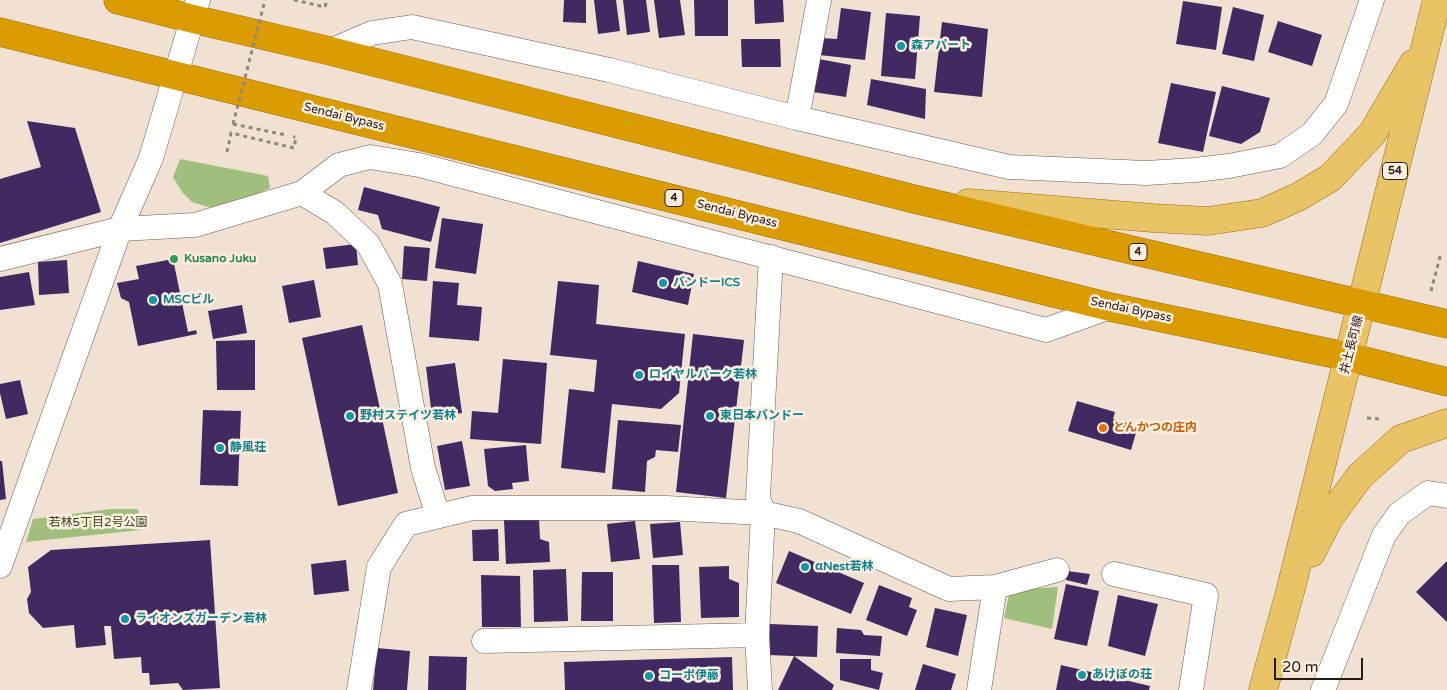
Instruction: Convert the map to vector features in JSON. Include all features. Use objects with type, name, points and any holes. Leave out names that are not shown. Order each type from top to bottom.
[{"type":"highway","name":"4","points":[[118,0],[196,10],[330,51],[914,199],[1447,324]]},
{"type":"highway","name":"Sendai Bypass","points":[[0,32],[1110,306],[1349,356],[1447,382]]},
{"type":"main road","name":"井土長町線","points":[[1263,690],[1290,592],[1437,0]]},
{"type":"main road","points":[[914,199],[1208,221],[1262,213],[1298,198],[1330,178],[1372,134],[1428,37]]},
{"type":"main road","points":[[1290,592],[1329,518],[1360,476],[1401,439],[1447,423]]},
{"type":"street","points":[[797,118],[820,0]]},
{"type":"street","points":[[330,51],[372,33],[412,27],[609,70],[797,118],[1009,167],[1146,173],[1230,166],[1280,156],[1312,134],[1336,104],[1372,0]]},
{"type":"street","points":[[0,566],[120,229],[151,158],[196,10]]},
{"type":"street","points":[[0,259],[120,229],[195,226],[302,193],[339,165],[370,156],[419,165],[1046,330],[1110,306]]},
{"type":"street","points":[[302,193],[335,212],[368,244],[390,284],[423,468],[438,516]]},
{"type":"street","points":[[760,690],[757,635],[763,513],[758,497],[771,257]]},
{"type":"street","points":[[1323,690],[1384,535],[1399,514],[1428,493],[1447,496]]},
{"type":"street","points":[[359,690],[379,567],[406,524],[472,508],[666,508],[763,513],[799,521],[949,590],[995,587],[1057,570]]},
{"type":"street","points":[[1114,574],[1206,595],[1191,690]]},
{"type":"street","points":[[979,690],[995,587]]},
{"type":"street","points":[[484,641],[757,635]]},
{"type":"path","points":[[227,152],[231,133],[294,148],[296,137],[233,124],[265,0]]},
{"type":"path","points":[[294,0],[325,7],[327,0]]},
{"type":"green space","points":[[180,159],[268,176],[270,188],[215,209],[192,202],[182,192],[173,177]]},
{"type":"green space","name":"若林5丁目2号公園","points":[[111,509],[138,509],[141,530],[26,542],[33,519]]},
{"type":"green space","points":[[1058,587],[1052,629],[1004,618],[1010,590]]},
{"type":"building","points":[[564,0],[586,0],[586,23],[563,22]]},
{"type":"building","points":[[594,0],[616,0],[620,31],[598,34]]},
{"type":"building","points":[[623,0],[646,0],[650,32],[627,35]]},
{"type":"building","points":[[654,0],[680,0],[685,35],[659,38]]},
{"type":"building","points":[[694,0],[728,0],[728,36],[695,36]]},
{"type":"building","points":[[754,0],[783,0],[784,22],[755,24]]},
{"type":"building","points":[[1183,1],[1222,7],[1216,50],[1176,44]]},
{"type":"building","points":[[1233,7],[1264,15],[1254,61],[1222,54]]},
{"type":"building","points":[[841,8],[871,12],[865,60],[819,55],[821,38],[837,39]]},
{"type":"building","name":"森アパート","points":[[886,13],[920,16],[915,79],[881,76]]},
{"type":"building","points":[[1278,21],[1322,35],[1312,66],[1268,52]]},
{"type":"building","points":[[942,22],[988,29],[982,97],[934,92]]},
{"type":"building","points":[[741,39],[780,39],[781,67],[742,67]]},
{"type":"building","points":[[819,59],[851,65],[846,97],[813,92]]},
{"type":"building","points":[[871,79],[926,89],[925,119],[867,105]]},
{"type":"building","points":[[1171,83],[1216,92],[1203,152],[1158,143]]},
{"type":"building","points":[[1222,86],[1270,98],[1260,132],[1241,144],[1209,136]]},
{"type":"building","points":[[27,121],[75,128],[101,212],[0,243],[0,179],[41,167]]},
{"type":"building","points":[[364,187],[440,207],[431,242],[382,229],[378,215],[358,210]]},
{"type":"building","points":[[442,218],[483,224],[476,274],[435,268]]},
{"type":"building","points":[[356,244],[358,265],[326,269],[323,248]]},
{"type":"building","points":[[404,246],[430,248],[427,281],[402,279]]},
{"type":"building","name":"MSCビル","points":[[173,259],[188,332],[196,330],[197,334],[138,346],[129,302],[121,298],[117,283],[139,279],[136,266]]},
{"type":"building","points":[[67,260],[69,293],[39,295],[38,262]]},
{"type":"building","name":"バンドーICS","points":[[638,261],[694,274],[688,305],[632,292]]},
{"type":"building","points":[[29,272],[35,305],[0,310],[0,277]]},
{"type":"building","points":[[314,280],[321,317],[289,323],[282,286]]},
{"type":"building","points":[[433,281],[459,283],[457,305],[482,307],[479,341],[429,337]]},
{"type":"building","name":"ロイヤルパーク若林","points":[[558,281],[599,285],[596,324],[685,334],[679,393],[661,409],[612,404],[605,473],[561,468],[569,389],[594,392],[597,360],[550,355]]},
{"type":"building","points":[[242,305],[247,333],[213,339],[208,311]]},
{"type":"building","name":"野村ステイツ若林","points":[[362,325],[398,493],[338,506],[302,338]]},
{"type":"building","name":"東日本バンドー","points":[[693,334],[744,340],[726,498],[676,492]]},
{"type":"building","points":[[255,340],[255,390],[217,390],[216,341]]},
{"type":"building","points":[[503,359],[547,363],[541,444],[470,439],[472,411],[498,413]]},
{"type":"building","points":[[455,363],[462,413],[432,417],[426,367]]},
{"type":"building","points":[[20,380],[28,414],[6,419],[0,393],[0,384]]},
{"type":"building","points":[[1077,401],[1115,412],[1113,419],[1138,426],[1131,450],[1068,431]]},
{"type":"building","name":"静風荘","points":[[203,410],[241,411],[238,486],[200,485]]},
{"type":"building","points":[[618,420],[681,425],[678,452],[656,450],[655,457],[647,461],[645,492],[612,489]]},
{"type":"building","points":[[462,441],[470,486],[445,490],[437,446]]},
{"type":"building","points":[[526,445],[529,481],[512,483],[513,489],[495,491],[488,486],[484,449]]},
{"type":"building","points":[[0,461],[2,461],[6,499],[0,500]]},
{"type":"building","points":[[539,518],[540,539],[549,542],[550,562],[506,564],[504,520]]},
{"type":"building","points":[[635,521],[640,559],[611,562],[607,524]]},
{"type":"building","points":[[680,522],[683,555],[653,558],[650,524]]},
{"type":"building","points":[[498,529],[499,561],[473,561],[472,530]]},
{"type":"building","name":"ライオンズガーデン若林","points":[[210,540],[220,688],[183,690],[178,683],[150,685],[149,673],[142,673],[141,657],[114,659],[111,626],[104,626],[106,645],[76,648],[74,625],[43,628],[29,613],[27,599],[31,592],[28,567],[51,550]]},
{"type":"building","name":"αNest若林","points":[[789,551],[864,583],[851,614],[776,583]]},
{"type":"building","points":[[346,560],[349,591],[314,595],[311,564]]},
{"type":"building","points":[[1447,561],[1447,622],[1416,592]]},
{"type":"building","points":[[652,565],[679,565],[681,622],[654,623]]},
{"type":"building","points":[[729,566],[729,579],[739,583],[739,617],[701,618],[699,567]]},
{"type":"building","points":[[566,569],[568,621],[534,622],[533,570]]},
{"type":"building","points":[[1067,571],[1090,574],[1087,585],[1066,580]]},
{"type":"building","points":[[582,572],[613,572],[613,621],[581,621]]},
{"type":"building","points":[[481,575],[520,576],[521,627],[482,627]]},
{"type":"building","points":[[1066,584],[1099,591],[1087,646],[1054,639]]},
{"type":"building","points":[[879,585],[912,598],[909,607],[917,610],[907,636],[866,620]]},
{"type":"building","points":[[1118,595],[1158,604],[1145,656],[1108,646]]},
{"type":"building","points":[[935,608],[967,615],[958,656],[926,647]]},
{"type":"building","points":[[770,624],[818,626],[817,657],[769,655]]},
{"type":"building","points":[[837,628],[861,630],[864,635],[882,636],[880,656],[836,653]]},
{"type":"building","points":[[377,648],[410,651],[407,690],[373,690]]},
{"type":"building","points":[[429,656],[467,657],[466,690],[428,690]]},
{"type":"building","points":[[794,656],[834,685],[832,690],[778,690]]},
{"type":"building","name":"コーポ伊藤","points":[[732,657],[733,690],[565,690],[564,662]]},
{"type":"building","points":[[840,659],[871,659],[871,670],[883,673],[879,690],[840,680]]},
{"type":"building","points":[[923,664],[956,674],[951,690],[915,690]]},
{"type":"building","name":"あけぼの荘","points":[[1061,665],[1150,686],[1149,690],[1056,690]]},
{"type":"place","name":"森アパート","points":[[901,46]]},
{"type":"place","name":"Kusano Juku","points":[[174,259]]},
{"type":"place","name":"バンドーICS","points":[[663,283]]},
{"type":"place","name":"MSCビル","points":[[153,300]]},
{"type":"place","name":"ロイヤルパーク若林","points":[[639,375]]},
{"type":"place","name":"野村ステイツ若林","points":[[350,416]]},
{"type":"place","name":"東日本バンドー","points":[[710,416]]},
{"type":"place","name":"とんかつの庄内","points":[[1103,428]]},
{"type":"place","name":"静風荘","points":[[220,448]]},
{"type":"place","name":"αNest若林","points":[[805,567]]},
{"type":"place","name":"ライオンズガーデン若林","points":[[125,619]]},
{"type":"place","name":"あけぼの荘","points":[[1082,675]]},
{"type":"place","name":"コーポ伊藤","points":[[649,676]]}]
